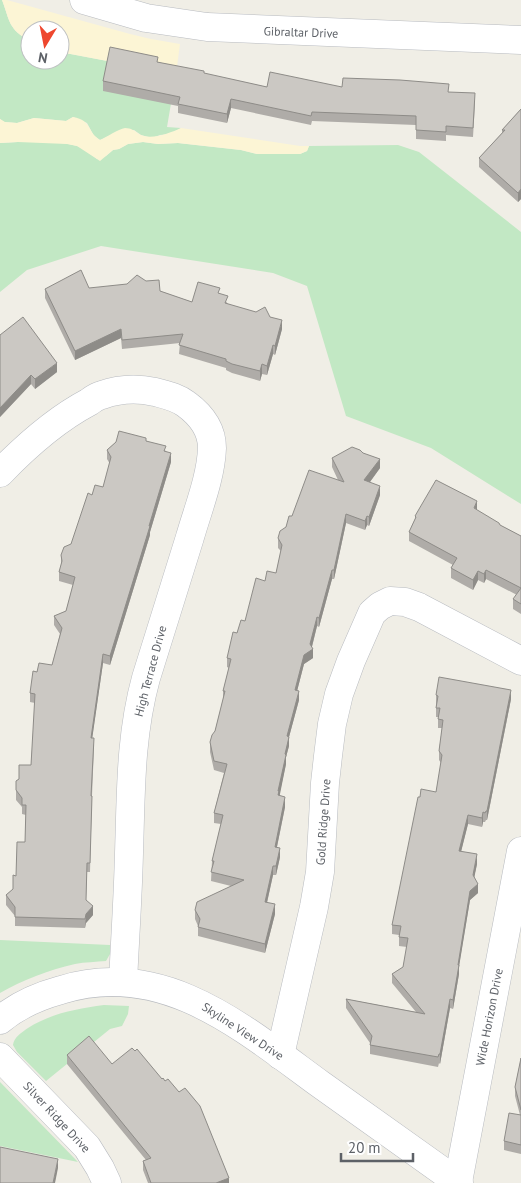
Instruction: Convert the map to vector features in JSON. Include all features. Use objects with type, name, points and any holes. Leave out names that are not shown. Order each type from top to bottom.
[{"type":"street","name":"Gibraltar Drive","points":[[84,0],[146,18],[206,27],[521,40]]},
{"type":"street","name":"High Terrace Drive","points":[[0,473],[17,455],[48,428],[76,408],[101,395],[119,390],[136,389],[150,391],[168,395],[182,402],[197,412],[206,424],[210,436],[211,456],[203,493],[144,686],[136,722],[132,767],[124,982]]},
{"type":"street","name":"Gold Ridge Drive","points":[[280,1055],[316,898],[320,872],[325,783],[332,724],[339,694],[351,661],[372,614],[380,606],[390,601],[405,602],[419,607],[521,661]]},
{"type":"street","name":"Wide Horizon Drive","points":[[458,1183],[521,851]]},
{"type":"street","name":"Skyline View Drive","points":[[0,1020],[45,994],[93,982],[134,983],[179,994],[200,1003],[236,1024],[458,1183]]},
{"type":"street","name":"Silver Ridge Drive","points":[[0,1057],[87,1147],[107,1183]]},
{"type":"green space","points":[[0,0],[2,0],[11,24],[20,34],[20,70],[70,70],[70,54],[176,74],[167,127],[181,128],[170,134],[152,138],[141,135],[134,130],[115,133],[100,140],[94,136],[87,123],[73,117],[66,121],[34,118],[17,123],[4,122],[0,119]]},
{"type":"green space","points":[[143,142],[158,144],[178,143],[241,150],[257,154],[300,154],[307,151],[309,146],[398,145],[419,152],[521,232],[521,504],[431,448],[346,416],[307,286],[273,273],[101,246],[27,270],[0,292],[0,143],[71,144],[82,148],[97,159],[128,144]]},
{"type":"green space","points":[[0,940],[110,945],[110,954],[106,961],[79,963],[45,972],[0,993]]},
{"type":"green space","points":[[104,1005],[129,1006],[128,1014],[122,1026],[110,1029],[46,1081],[17,1052],[13,1045],[20,1033],[55,1015]]},
{"type":"green space","points":[[0,1082],[78,1162],[0,1146]]},
{"type":"sand","points":[[2,0],[130,34],[180,44],[176,74],[70,54],[70,20],[20,20],[20,34],[9,19]]},
{"type":"sand","points":[[73,117],[84,121],[100,140],[125,128],[149,137],[160,136],[181,128],[309,146],[307,151],[300,154],[257,154],[241,150],[178,143],[158,144],[143,142],[128,144],[113,150],[100,161],[77,146],[67,144],[0,143],[0,119],[5,122],[17,123],[34,118],[66,121]]},
{"type":"building","points":[[110,47],[158,57],[157,62],[204,71],[204,73],[267,87],[270,72],[342,87],[343,78],[449,84],[448,92],[475,93],[473,128],[446,126],[446,132],[416,130],[416,116],[312,112],[311,116],[231,99],[227,114],[178,104],[180,97],[103,81]]},
{"type":"building","points":[[521,109],[521,189],[518,193],[479,158],[505,130],[502,130]]},
{"type":"building","points":[[81,270],[89,288],[127,284],[137,275],[146,281],[159,280],[160,291],[192,302],[198,282],[220,288],[218,293],[228,296],[225,303],[256,312],[265,307],[270,317],[282,320],[267,366],[262,364],[260,371],[232,364],[226,361],[226,359],[179,345],[183,334],[122,340],[121,329],[75,351],[45,289]]},
{"type":"building","points":[[23,317],[57,363],[35,379],[31,375],[0,408],[0,335]]},
{"type":"building","points":[[119,431],[146,438],[146,441],[166,446],[164,451],[171,453],[110,656],[103,654],[91,738],[94,738],[90,863],[87,863],[86,900],[93,906],[86,914],[85,919],[15,917],[15,907],[6,895],[13,889],[13,875],[16,876],[17,842],[25,842],[26,805],[22,805],[22,798],[16,790],[16,781],[19,779],[19,765],[31,765],[35,694],[30,693],[33,671],[37,672],[39,663],[52,665],[62,628],[54,616],[66,611],[75,577],[59,572],[62,561],[61,555],[64,547],[71,544],[88,493],[92,495],[95,485],[103,487],[111,457],[107,450],[116,442]]},
{"type":"building","points":[[352,447],[380,459],[364,480],[380,486],[369,517],[367,516],[365,521],[346,514],[334,570],[332,570],[310,644],[313,649],[304,655],[295,690],[299,691],[287,736],[289,737],[278,791],[278,795],[285,797],[275,847],[280,848],[276,866],[273,866],[265,902],[275,904],[265,944],[198,927],[200,919],[195,910],[197,902],[244,880],[211,872],[223,815],[214,813],[227,764],[214,761],[210,742],[215,731],[225,691],[223,691],[231,659],[227,658],[233,632],[237,633],[241,620],[245,621],[256,578],[265,581],[267,571],[276,573],[282,545],[278,538],[280,531],[286,527],[289,516],[292,516],[309,470],[344,482],[332,458]]},
{"type":"building","points":[[436,480],[477,501],[474,508],[521,536],[521,588],[486,570],[484,574],[478,571],[473,580],[451,568],[457,558],[409,532],[415,516]]},
{"type":"building","points":[[521,588],[521,604],[513,599]]},
{"type":"building","points":[[439,677],[511,690],[487,811],[483,812],[482,818],[468,815],[459,851],[477,854],[473,875],[478,884],[470,891],[453,1000],[450,999],[438,1057],[370,1045],[372,1036],[346,999],[425,1014],[392,974],[403,967],[408,938],[399,937],[401,926],[392,925],[418,797],[420,797],[421,789],[436,792],[442,755],[439,751],[443,720],[438,719],[440,708],[436,708]]},
{"type":"building","points":[[89,1036],[112,1064],[132,1048],[135,1051],[137,1049],[162,1079],[165,1081],[168,1079],[179,1092],[185,1088],[200,1106],[229,1178],[216,1183],[151,1183],[143,1161],[151,1158],[67,1055]]},
{"type":"building","points":[[521,1058],[521,1110],[515,1087]]},
{"type":"building","points":[[509,1113],[521,1115],[521,1145],[504,1141]]},
{"type":"building","points":[[0,1147],[58,1159],[53,1183],[0,1183]]}]
